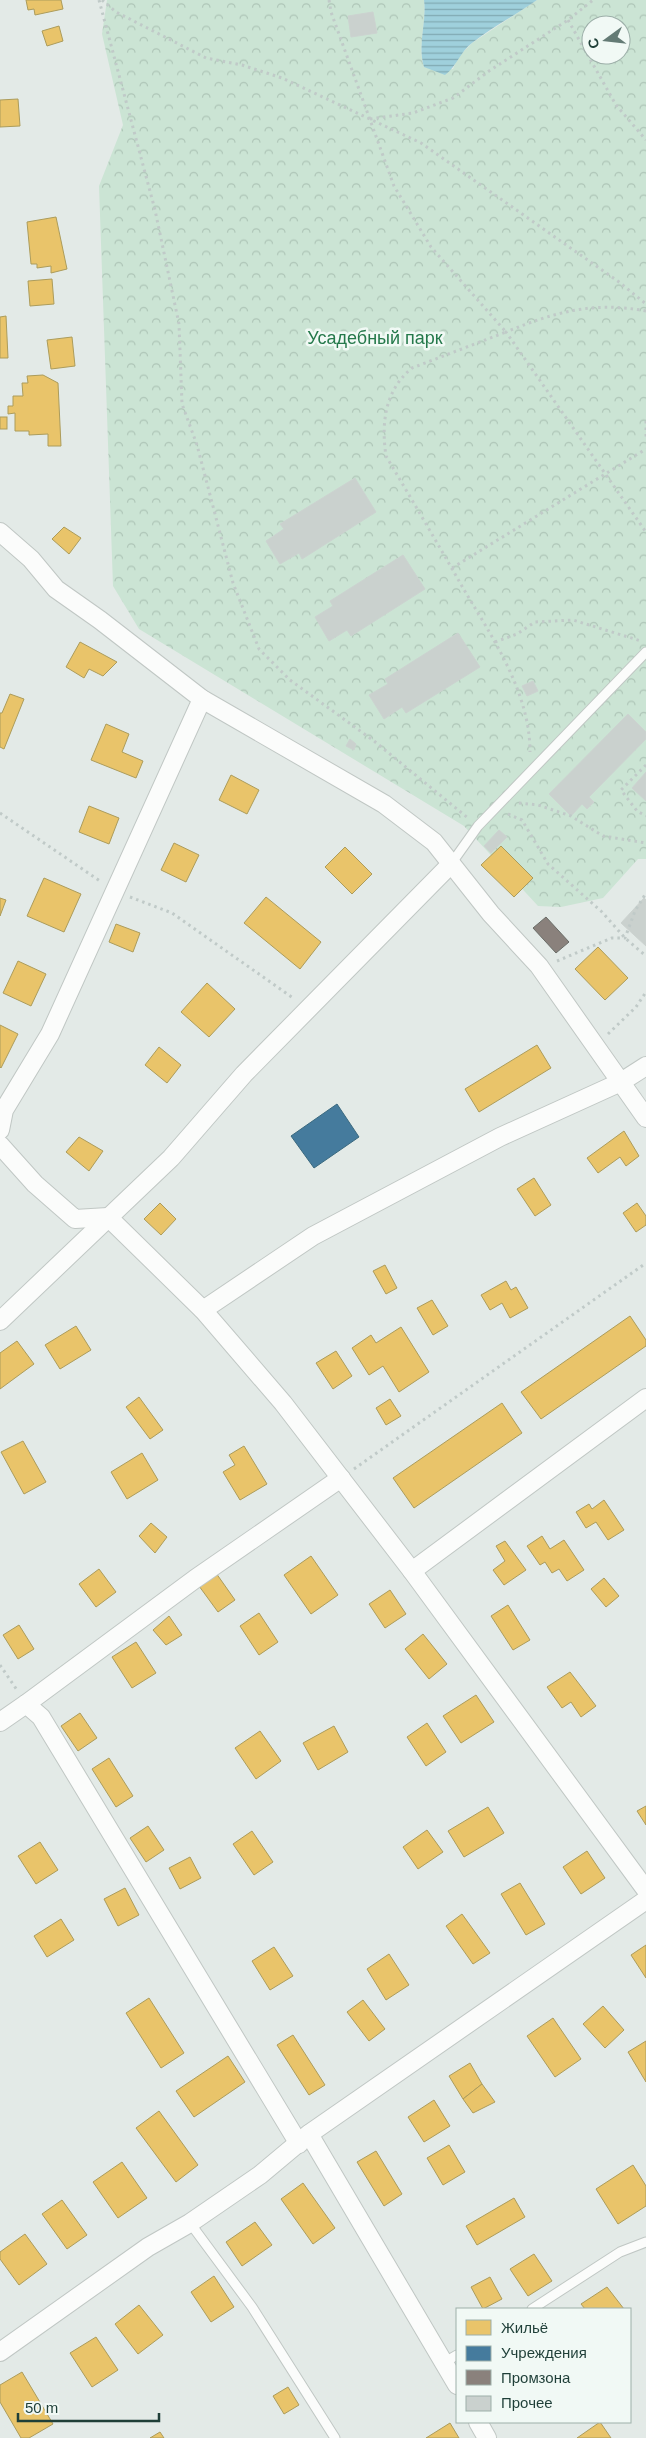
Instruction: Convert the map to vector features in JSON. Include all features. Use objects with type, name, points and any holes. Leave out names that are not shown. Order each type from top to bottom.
[{"type":"street","points":[[0,532],[31,559],[56,589],[100,620],[202,699],[384,804],[434,842],[491,914],[539,966],[646,1118]]},
{"type":"street","points":[[0,1130],[4,1110],[50,1034],[202,699]]},
{"type":"street","points":[[0,1321],[171,1158],[244,1074],[451,864]]},
{"type":"street","points":[[203,1310],[313,1236],[500,1137],[620,1082],[646,1066]]},
{"type":"street","points":[[0,1145],[35,1184],[75,1219],[108,1218],[203,1310],[282,1403],[341,1478],[412,1571],[646,1890]]},
{"type":"street","points":[[412,1571],[646,1398]]},
{"type":"street","points":[[0,1722],[195,1579],[341,1478]]},
{"type":"street","points":[[26,1704],[41,1717],[304,2139],[451,2358],[456,2380]]},
{"type":"street","points":[[0,2352],[148,2247],[190,2223],[260,2175],[304,2139],[646,1900]]},
{"type":"street","points":[[479,2423],[487,2438]]},
{"type":"lane","points":[[451,864],[478,826],[646,652]]},
{"type":"lane","points":[[190,2223],[252,2307],[335,2438]]},
{"type":"lane","points":[[534,2308],[620,2252],[646,2242]]},
{"type":"path","points":[[101,0],[116,12],[206,58],[242,65],[282,78],[421,143],[619,282],[646,304]]},
{"type":"path","points":[[101,0],[155,210],[179,324],[182,404],[197,444],[233,583],[258,649],[290,680],[374,741],[478,826]]},
{"type":"path","points":[[329,0],[331,12],[394,186],[413,220],[431,247],[506,332],[646,532]]},
{"type":"path","points":[[369,120],[413,113],[453,98],[489,71],[568,20],[593,0]]},
{"type":"path","points":[[568,20],[616,105],[646,140]]},
{"type":"path","points":[[530,738],[517,688],[495,642],[386,456],[383,434],[385,412],[394,388],[401,377],[412,368],[543,317],[571,310],[603,306],[646,311]]},
{"type":"path","points":[[646,421],[646,438]]},
{"type":"path","points":[[452,568],[646,449]]},
{"type":"path","points":[[495,642],[516,634],[535,622],[573,620],[646,643]]},
{"type":"path","points":[[646,764],[620,790],[637,811],[646,816]]},
{"type":"path","points":[[501,801],[538,805],[571,816],[602,836],[646,843]]},
{"type":"path","points":[[494,809],[522,820],[548,864],[602,912],[625,938],[646,956]]},
{"type":"path","points":[[0,813],[114,891],[172,913],[308,1008]]},
{"type":"path","points":[[625,938],[635,911],[646,893]]},
{"type":"path","points":[[539,966],[612,938],[625,938]]},
{"type":"path","points":[[595,1047],[636,1007],[646,992]]},
{"type":"path","points":[[341,1478],[646,1263]]},
{"type":"path","points":[[0,1665],[26,1704]]},
{"type":"green space","name":"Усадебный парк","points":[[107,0],[424,0],[425,9],[421,50],[424,67],[453,69],[458,57],[472,43],[537,0],[646,0],[646,859],[638,859],[603,898],[561,907],[538,906],[464,826],[139,629],[113,586],[99,186],[123,125],[102,34]]},
{"type":"water","points":[[424,0],[537,0],[472,43],[445,75],[424,67],[421,50],[425,9]]},
{"type":"building: Жильё","points":[[26,0],[61,0],[63,9],[35,15],[34,9],[28,10]]},
{"type":"building: Жильё","points":[[59,26],[63,41],[47,46],[42,31]]},
{"type":"building: Жильё","points":[[18,99],[20,126],[0,127],[0,100]]},
{"type":"building: Жильё","points":[[56,217],[67,269],[51,273],[51,266],[37,268],[37,264],[31,264],[27,222]]},
{"type":"building: Жильё","points":[[52,279],[54,304],[30,306],[28,281]]},
{"type":"building: Жильё","points":[[6,316],[8,358],[0,358],[0,317]]},
{"type":"building: Жильё","points":[[72,337],[75,366],[51,369],[47,340]]},
{"type":"building: Жильё","points":[[43,375],[58,383],[61,446],[48,446],[48,434],[29,435],[29,431],[15,431],[15,413],[8,414],[8,406],[13,406],[13,396],[23,396],[22,383],[28,383],[27,376]]},
{"type":"building: Жильё","points":[[0,417],[7,417],[7,429],[0,429]]},
{"type":"building: Жильё","points":[[64,527],[81,538],[69,554],[52,539]]},
{"type":"building: Жильё","points":[[80,642],[117,662],[103,676],[89,669],[84,678],[66,667]]},
{"type":"building: Жильё","points":[[10,694],[24,699],[4,749],[0,747],[0,713],[2,713]]},
{"type":"building: Жильё","points":[[106,724],[129,734],[122,752],[143,761],[136,778],[91,760]]},
{"type":"building: Жильё","points":[[231,775],[259,790],[247,814],[219,800]]},
{"type":"building: Жильё","points":[[89,806],[119,818],[109,844],[79,832]]},
{"type":"building: Жильё","points":[[174,843],[199,855],[186,882],[161,870]]},
{"type":"building: Жильё","points":[[501,846],[533,878],[514,897],[481,865]]},
{"type":"building: Жильё","points":[[345,847],[372,874],[352,894],[325,867]]},
{"type":"building: Жильё","points":[[44,878],[81,894],[64,932],[27,916]]},
{"type":"building: Жильё","points":[[266,897],[321,942],[300,969],[244,923]]},
{"type":"building: Жильё","points":[[0,898],[6,900],[0,916]]},
{"type":"building: Жильё","points":[[116,924],[140,933],[133,952],[109,942]]},
{"type":"building: Жильё","points":[[598,947],[628,978],[605,1000],[575,969]]},
{"type":"building: Жильё","points":[[18,961],[46,974],[31,1006],[3,993]]},
{"type":"building: Жильё","points":[[207,983],[235,1009],[209,1037],[181,1012]]},
{"type":"building: Жильё","points":[[0,1025],[18,1034],[1,1068],[0,1067]]},
{"type":"building: Жильё","points":[[537,1045],[551,1068],[479,1112],[465,1089]]},
{"type":"building: Жильё","points":[[159,1047],[181,1065],[167,1083],[145,1065]]},
{"type":"building: Жильё","points":[[624,1131],[639,1156],[626,1166],[620,1157],[598,1173],[587,1158]]},
{"type":"building: Жильё","points":[[79,1137],[103,1151],[89,1171],[66,1152]]},
{"type":"building: Жильё","points":[[534,1178],[551,1205],[535,1216],[517,1189]]},
{"type":"building: Жильё","points":[[160,1203],[176,1219],[161,1235],[144,1219]]},
{"type":"building: Жильё","points":[[637,1203],[646,1216],[646,1225],[636,1232],[623,1213]]},
{"type":"building: Жильё","points":[[385,1265],[397,1288],[386,1294],[373,1271]]},
{"type":"building: Жильё","points":[[506,1281],[511,1290],[516,1287],[528,1308],[510,1318],[502,1303],[490,1310],[481,1295]]},
{"type":"building: Жильё","points":[[432,1300],[448,1326],[433,1335],[417,1308]]},
{"type":"building: Жильё","points":[[630,1316],[646,1340],[646,1346],[541,1419],[521,1392]]},
{"type":"building: Жильё","points":[[76,1326],[91,1350],[60,1369],[45,1345]]},
{"type":"building: Жильё","points":[[401,1327],[429,1372],[399,1392],[383,1366],[369,1375],[352,1348],[371,1335],[376,1343]]},
{"type":"building: Жильё","points":[[17,1341],[34,1364],[0,1389],[0,1353]]},
{"type":"building: Жильё","points":[[336,1351],[352,1376],[333,1389],[316,1363]]},
{"type":"building: Жильё","points":[[139,1397],[163,1430],[150,1439],[126,1407]]},
{"type":"building: Жильё","points":[[390,1399],[401,1416],[386,1425],[376,1408]]},
{"type":"building: Жильё","points":[[502,1403],[522,1433],[414,1508],[393,1478]]},
{"type":"building: Жильё","points":[[23,1441],[46,1482],[24,1494],[1,1452]]},
{"type":"building: Жильё","points":[[244,1446],[267,1484],[240,1500],[223,1472],[235,1465],[229,1455]]},
{"type":"building: Жильё","points":[[142,1453],[158,1480],[127,1499],[111,1472]]},
{"type":"building: Жильё","points":[[604,1500],[624,1530],[608,1540],[596,1522],[586,1528],[576,1512],[589,1504],[592,1509]]},
{"type":"building: Жильё","points":[[151,1523],[167,1537],[155,1553],[139,1536]]},
{"type":"building: Жильё","points":[[542,1536],[550,1549],[564,1540],[584,1570],[567,1581],[559,1569],[552,1573],[545,1562],[540,1565],[527,1546]]},
{"type":"building: Жильё","points":[[505,1541],[526,1570],[504,1585],[493,1570],[505,1561],[496,1546]]},
{"type":"building: Жильё","points":[[311,1556],[338,1595],[311,1614],[284,1575]]},
{"type":"building: Жильё","points":[[99,1569],[116,1592],[96,1607],[79,1584]]},
{"type":"building: Жильё","points":[[216,1573],[235,1600],[218,1612],[199,1586]]},
{"type":"building: Жильё","points":[[604,1578],[619,1596],[606,1607],[591,1589]]},
{"type":"building: Жильё","points":[[390,1590],[406,1614],[385,1628],[369,1604]]},
{"type":"building: Жильё","points":[[508,1605],[530,1640],[513,1650],[491,1616]]},
{"type":"building: Жильё","points":[[259,1613],[278,1642],[259,1655],[240,1626]]},
{"type":"building: Жильё","points":[[169,1616],[182,1635],[166,1645],[153,1630]]},
{"type":"building: Жильё","points":[[19,1625],[34,1649],[18,1659],[3,1635]]},
{"type":"building: Жильё","points":[[423,1634],[447,1664],[429,1679],[405,1649]]},
{"type":"building: Жильё","points":[[136,1642],[156,1673],[132,1688],[112,1657]]},
{"type":"building: Жильё","points":[[570,1672],[596,1706],[581,1717],[571,1702],[562,1708],[547,1687]]},
{"type":"building: Жильё","points":[[476,1695],[494,1722],[461,1743],[443,1716]]},
{"type":"building: Жильё","points":[[80,1713],[97,1738],[78,1751],[61,1726]]},
{"type":"building: Жильё","points":[[427,1723],[446,1752],[426,1766],[407,1737]]},
{"type":"building: Жильё","points":[[334,1726],[348,1752],[318,1770],[303,1743]]},
{"type":"building: Жильё","points":[[260,1731],[281,1761],[256,1779],[235,1748]]},
{"type":"building: Жильё","points":[[109,1758],[133,1796],[116,1807],[92,1769]]},
{"type":"building: Жильё","points":[[646,1806],[646,1825],[637,1811]]},
{"type":"building: Жильё","points":[[488,1807],[504,1833],[464,1857],[448,1831]]},
{"type":"building: Жильё","points":[[148,1826],[164,1850],[146,1862],[130,1838]]},
{"type":"building: Жильё","points":[[427,1830],[443,1852],[418,1869],[403,1847]]},
{"type":"building: Жильё","points":[[252,1831],[273,1862],[254,1875],[233,1844]]},
{"type":"building: Жильё","points":[[40,1842],[58,1870],[36,1884],[18,1856]]},
{"type":"building: Жильё","points":[[587,1851],[605,1878],[581,1894],[563,1867]]},
{"type":"building: Жильё","points":[[190,1857],[201,1878],[180,1889],[169,1868]]},
{"type":"building: Жильё","points":[[520,1883],[545,1924],[526,1935],[501,1894]]},
{"type":"building: Жильё","points":[[125,1888],[139,1915],[118,1926],[104,1899]]},
{"type":"building: Жильё","points":[[462,1914],[490,1953],[473,1964],[446,1926]]},
{"type":"building: Жильё","points":[[61,1919],[74,1940],[47,1957],[34,1936]]},
{"type":"building: Жильё","points":[[646,1945],[646,1978],[631,1955]]},
{"type":"building: Жильё","points":[[274,1947],[293,1976],[270,1990],[252,1961]]},
{"type":"building: Жильё","points":[[389,1954],[409,1985],[386,2000],[367,1969]]},
{"type":"building: Жильё","points":[[149,1998],[184,2053],[161,2068],[126,2013]]},
{"type":"building: Жильё","points":[[363,2000],[385,2029],[369,2041],[347,2012]]},
{"type":"building: Жильё","points":[[603,2006],[624,2030],[605,2048],[583,2024]]},
{"type":"building: Жильё","points":[[553,2018],[581,2059],[555,2077],[527,2036]]},
{"type":"building: Жильё","points":[[293,2035],[325,2085],[309,2095],[277,2045]]},
{"type":"building: Жильё","points":[[646,2041],[646,2082],[628,2052]]},
{"type":"building: Жильё","points":[[228,2056],[245,2082],[194,2117],[176,2091]]},
{"type":"building: Жильё","points":[[470,2063],[482,2084],[463,2099],[449,2076]]},
{"type":"building: Жильё","points":[[482,2084],[495,2102],[473,2113],[463,2099]]},
{"type":"building: Жильё","points":[[434,2100],[450,2126],[424,2142],[408,2117]]},
{"type":"building: Жильё","points":[[159,2111],[198,2165],[176,2182],[136,2128]]},
{"type":"building: Жильё","points":[[449,2145],[465,2172],[443,2185],[427,2158]]},
{"type":"building: Жильё","points":[[376,2151],[402,2194],[384,2206],[357,2162]]},
{"type":"building: Жильё","points":[[122,2162],[147,2198],[118,2218],[93,2182]]},
{"type":"building: Жильё","points":[[633,2165],[646,2186],[646,2206],[618,2224],[596,2189]]},
{"type":"building: Жильё","points":[[303,2183],[335,2228],[313,2244],[281,2199]]},
{"type":"building: Жильё","points":[[514,2198],[525,2217],[477,2245],[466,2226]]},
{"type":"building: Жильё","points":[[62,2200],[87,2235],[67,2249],[42,2214]]},
{"type":"building: Жильё","points":[[255,2222],[272,2245],[242,2266],[226,2242]]},
{"type":"building: Жильё","points":[[25,2234],[47,2264],[19,2285],[0,2259],[0,2252]]},
{"type":"building: Жильё","points":[[534,2254],[552,2281],[528,2296],[510,2269]]},
{"type":"building: Жильё","points":[[214,2276],[234,2307],[211,2322],[191,2292]]},
{"type":"building: Жильё","points":[[490,2277],[502,2299],[482,2308],[471,2287]]},
{"type":"building: Жильё","points":[[607,2287],[623,2308],[584,2308],[581,2304]]},
{"type":"building: Жильё","points":[[139,2305],[163,2335],[138,2354],[115,2324]]},
{"type":"building: Жильё","points":[[96,2337],[118,2370],[92,2387],[70,2353]]},
{"type":"building: Жильё","points":[[22,2372],[53,2424],[29,2438],[21,2438],[0,2402],[0,2385]]},
{"type":"building: Жильё","points":[[288,2387],[299,2405],[284,2414],[273,2396]]},
{"type":"building: Жильё","points":[[450,2423],[459,2438],[426,2438]]},
{"type":"building: Жильё","points":[[601,2423],[611,2438],[577,2438]]},
{"type":"building: Жильё","points":[[160,2432],[164,2438],[150,2438]]},
{"type":"building: Учреждения","points":[[337,1104],[359,1137],[314,1168],[291,1136]]},
{"type":"building: Промзона","points":[[546,917],[569,942],[556,953],[533,928]]},
{"type":"building: Прочее","points":[[373,12],[377,33],[351,37],[348,16]]},
{"type":"building: Прочее","points":[[355,478],[376,512],[302,559],[299,553],[280,564],[266,541],[284,529],[280,524]]},
{"type":"building: Прочее","points":[[403,555],[425,589],[351,636],[347,630],[329,641],[315,617],[333,606],[330,601]]},
{"type":"building: Прочее","points":[[458,633],[480,667],[406,713],[402,707],[384,719],[369,695],[388,684],[385,679]]},
{"type":"building: Прочее","points":[[533,681],[538,691],[527,696],[522,686]]},
{"type":"building: Прочее","points":[[628,714],[646,732],[646,739],[589,797],[594,802],[587,809],[582,804],[571,816],[549,794]]},
{"type":"building: Прочее","points":[[350,739],[356,744],[354,750],[346,746]]},
{"type":"building: Прочее","points":[[646,772],[646,801],[632,788]]},
{"type":"building: Прочее","points":[[499,830],[507,837],[491,853],[484,846]]},
{"type":"building: Прочее","points":[[644,898],[646,900],[646,946],[621,923]]}]
